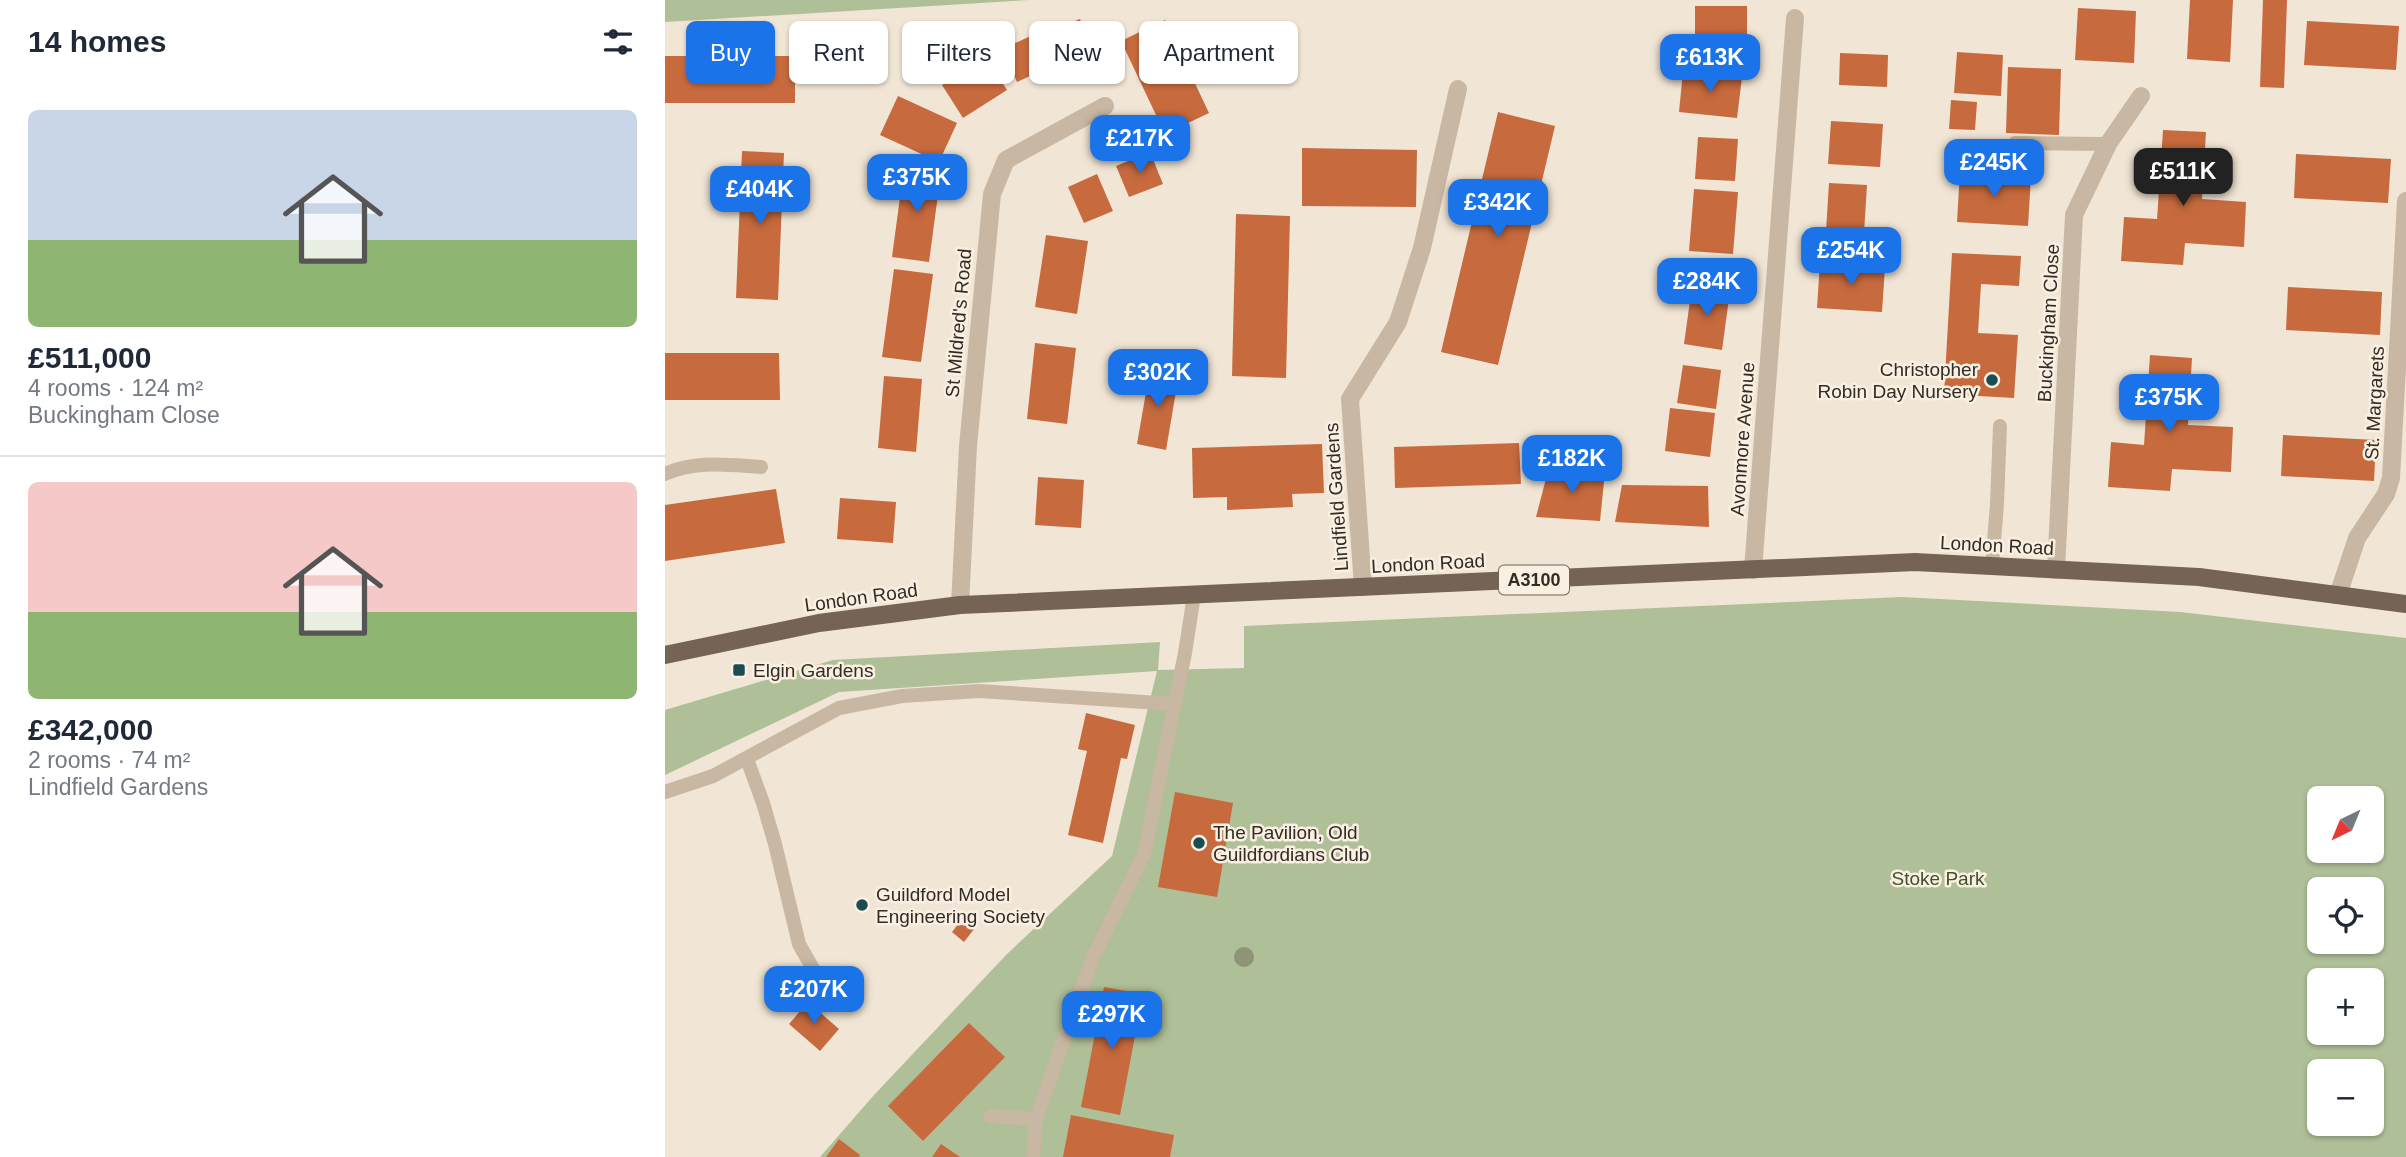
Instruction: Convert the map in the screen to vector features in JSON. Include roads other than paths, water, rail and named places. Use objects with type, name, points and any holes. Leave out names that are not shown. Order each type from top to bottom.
[{"type":"main road","name":"London Road","points":[[665,655],[819,623],[960,605],[1915,562],[2199,577],[2406,604]]},
{"type":"street","name":"Avonmore Avenue","points":[[1753,570],[1795,18]]},
{"type":"street","name":"Lindfield Gardens","points":[[1363,587],[1350,399],[1398,322],[1422,248],[1458,89]]},
{"type":"street","name":"Buckingham Close","points":[[2056,570],[2074,215],[2108,144],[2141,96]]},
{"type":"street","name":"St Mildred's Road","points":[[960,605],[968,446],[992,194],[1006,160],[1105,106]]},
{"type":"street","name":"St. Margarets","points":[[2338,595],[2357,538],[2386,494],[2391,478],[2400,412],[2406,201]]},
{"type":"lane","points":[[2015,144],[2108,144]]},
{"type":"lane","points":[[1992,566],[2000,426]]},
{"type":"lane","points":[[665,474],[681,467],[702,464],[761,467]]},
{"type":"lane","points":[[1033,1157],[1036,1119],[1093,957],[1144,854],[1185,653],[1194,595]]},
{"type":"lane","points":[[665,792],[713,776],[839,708],[902,696],[979,691],[1174,704]]},
{"type":"lane","points":[[747,759],[769,823],[799,944],[817,976]]},
{"type":"lane","points":[[990,1116],[1036,1119]]},
{"type":"place","name":"Christopher Robin Day Nursery","points":[[1992,380]]},
{"type":"place","name":"Elgin Gardens","points":[[739,670]]},
{"type":"place","name":"The Pavilion, Old Guildfordians Club","points":[[1199,843]]},
{"type":"place","name":"Guildford Model Engineering Society","points":[[862,905]]},
{"type":"park label","name":"Stoke Park","points":[[1938,878]]}]
